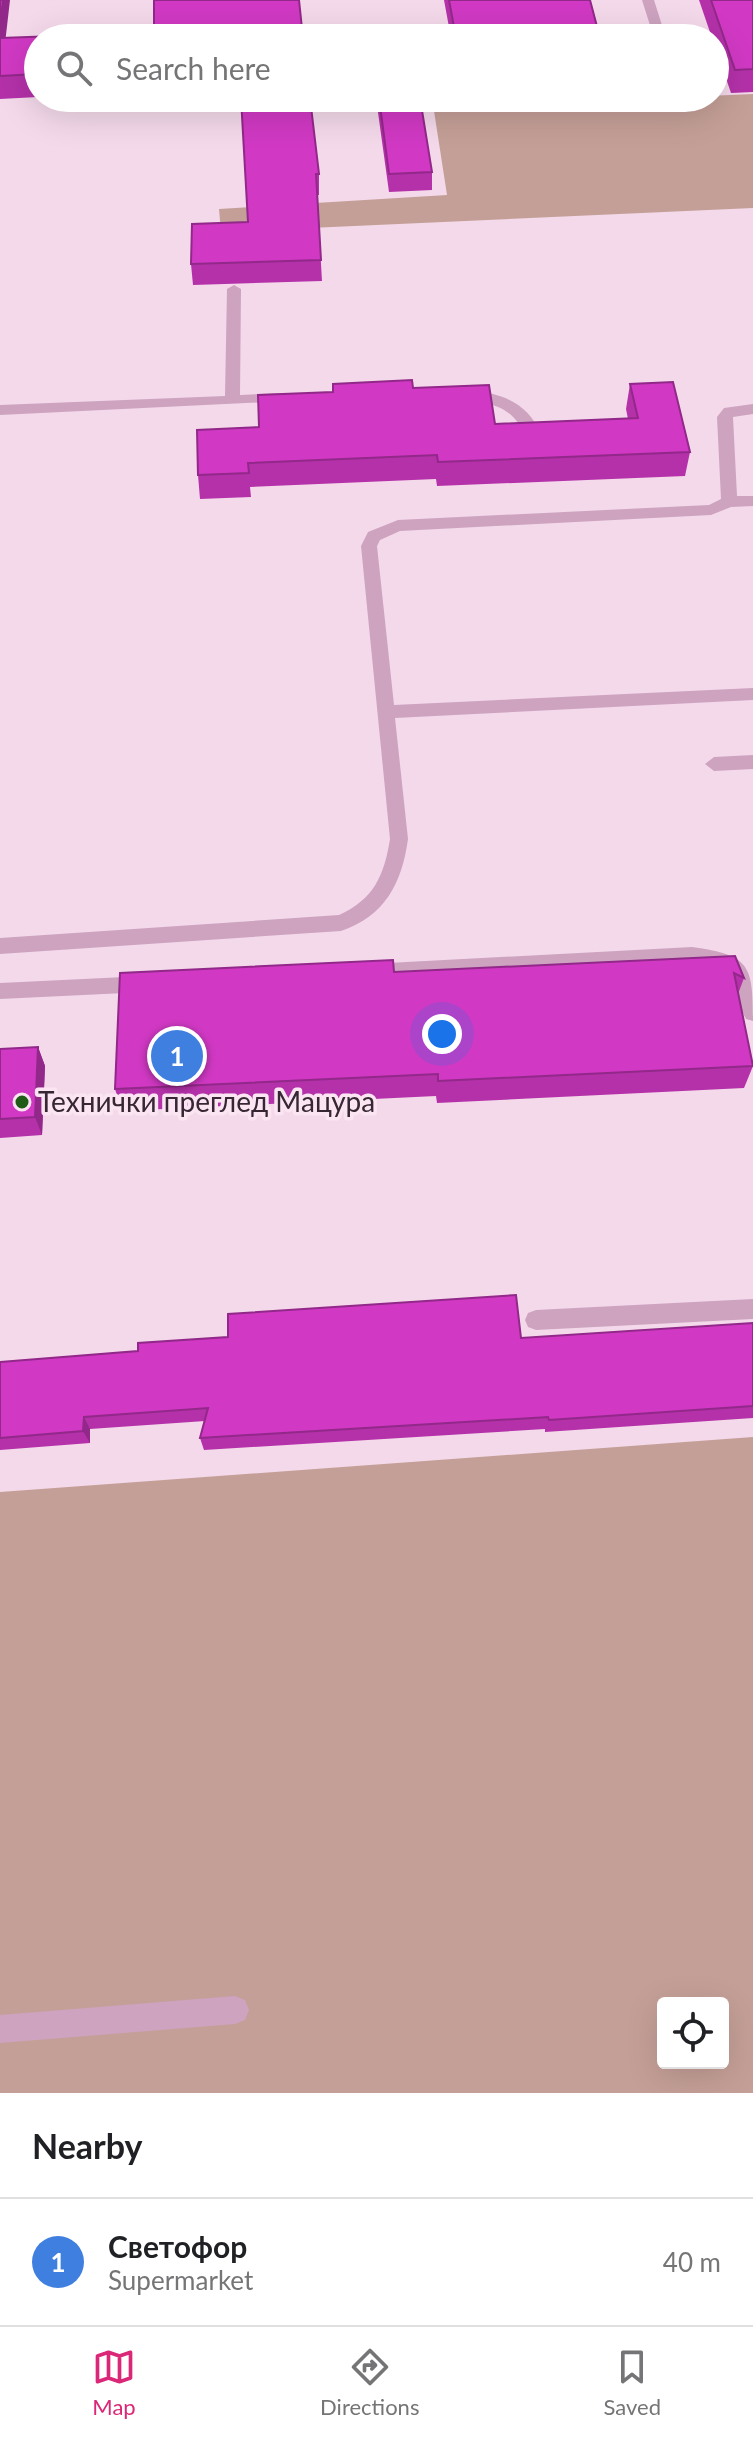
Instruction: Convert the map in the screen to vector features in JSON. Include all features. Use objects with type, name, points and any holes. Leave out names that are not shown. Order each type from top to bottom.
[{"type":"lane","points":[[648,0],[656,24]]},
{"type":"lane","points":[[232,400],[234,289]]},
{"type":"lane","points":[[448,391],[488,397],[517,407],[527,416],[534,436]]},
{"type":"lane","points":[[0,410],[294,397]]},
{"type":"lane","points":[[729,502],[725,417],[729,411],[753,409]]},
{"type":"lane","points":[[0,946],[341,923],[356,917],[383,897],[395,871],[399,839],[369,546],[374,536],[398,526],[711,510],[729,502],[753,501]]},
{"type":"lane","points":[[388,712],[753,694]]},
{"type":"lane","points":[[714,764],[753,762]]},
{"type":"lane","points":[[346,973],[692,955],[720,958],[736,966],[746,981],[753,1013]]},
{"type":"lane","points":[[0,991],[173,982]]},
{"type":"lane","points":[[536,1320],[753,1309]]},
{"type":"lane","points":[[0,2029],[235,2010]]},
{"type":"shaded area","points":[[753,94],[753,208],[221,232],[219,209],[447,195],[434,112],[729,112],[729,95]]},
{"type":"shaded area","points":[[753,1437],[753,2093],[0,2093],[0,1492]]},
{"type":"building","points":[[154,0],[299,0],[302,24],[154,24]]},
{"type":"building","points":[[449,0],[590,0],[596,24],[453,24]]},
{"type":"building","points":[[711,0],[753,0],[753,69],[735,70],[729,52],[729,24],[719,24]]},
{"type":"building","points":[[24,37],[24,75],[0,76],[0,38]]},
{"type":"building","points":[[242,112],[312,112],[319,174],[316,174],[321,260],[191,264],[192,224],[248,222]]},
{"type":"building","points":[[381,112],[422,112],[432,172],[389,174]]},
{"type":"building","points":[[412,380],[413,388],[489,385],[495,424],[638,418],[630,384],[673,382],[690,452],[438,462],[437,455],[248,463],[249,473],[198,475],[197,430],[259,427],[258,395],[333,392],[333,384]]},
{"type":"building","points":[[735,956],[744,978],[734,973],[753,1066],[438,1081],[438,1074],[115,1089],[120,973],[393,960],[394,972]]},
{"type":"building","name":"Технички преглед Мацура","points":[[38,1047],[35,1117],[0,1119],[0,1049]]},
{"type":"building","points":[[516,1295],[521,1338],[753,1323],[753,1406],[200,1438],[208,1408],[84,1417],[83,1431],[0,1438],[0,1362],[138,1351],[138,1343],[228,1337],[228,1314]]},
{"type":"place","name":"Светофор","points":[[177,1056]]},
{"type":"place","name":"Технички преглед Мацура","points":[[22,1102]]}]
